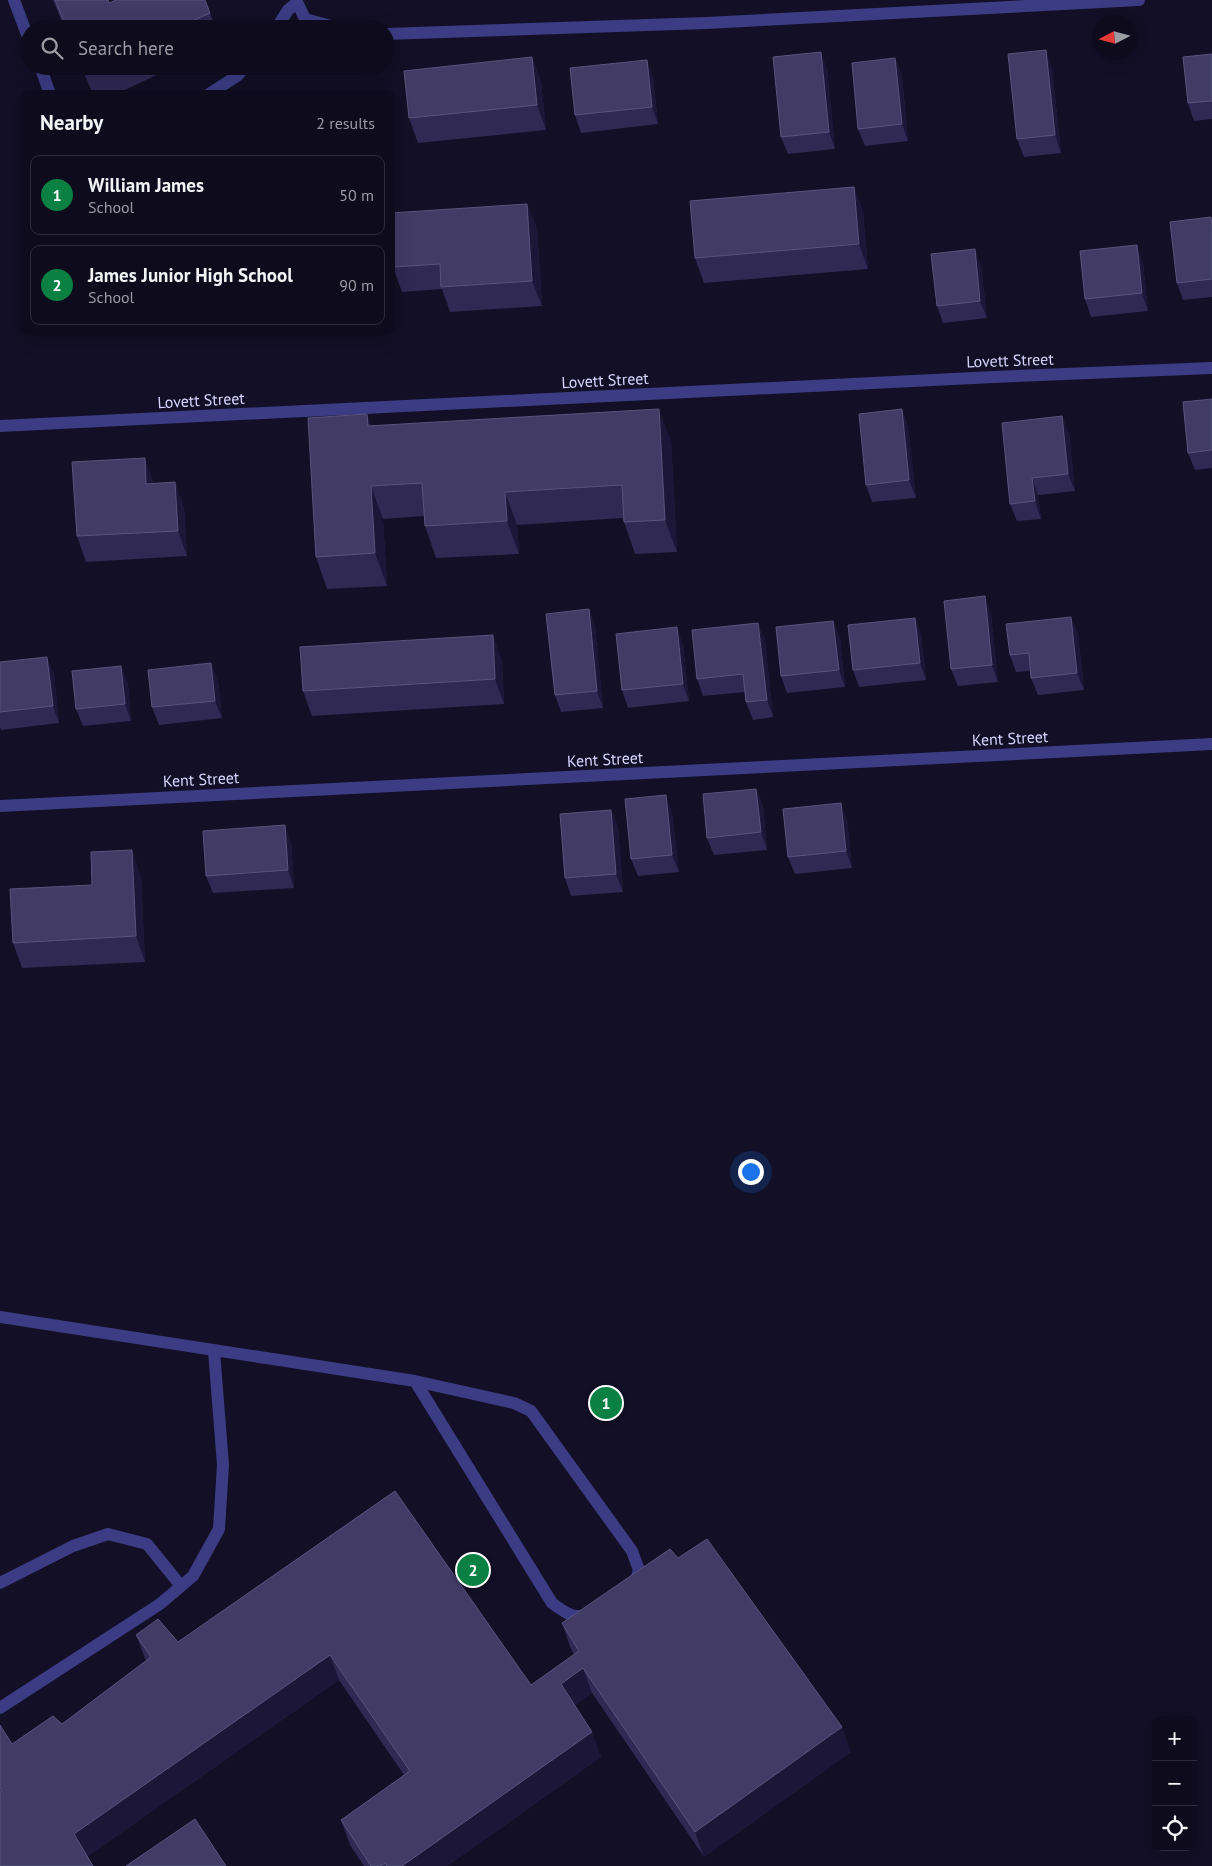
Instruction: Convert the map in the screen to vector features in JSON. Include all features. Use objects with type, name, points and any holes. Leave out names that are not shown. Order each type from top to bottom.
[{"type":"street","points":[[14,0],[22,20]]},
{"type":"street","points":[[395,34],[706,23],[1139,0]]},
{"type":"street","points":[[282,20],[288,10],[297,2],[305,19],[309,20]]},
{"type":"street","points":[[43,75],[49,90]]},
{"type":"street","points":[[215,90],[238,75]]},
{"type":"street","name":"Lovett Street","points":[[0,426],[993,376],[1212,368]]},
{"type":"street","name":"Kent Street","points":[[0,806],[1212,744]]},
{"type":"street","points":[[0,1317],[415,1381],[514,1403],[531,1412],[632,1552],[638,1570],[634,1587],[626,1592]]},
{"type":"street","points":[[0,1708],[160,1604],[193,1576],[219,1529],[223,1465],[214,1350]]},
{"type":"street","points":[[415,1381],[552,1603],[569,1614],[584,1617],[600,1607]]},
{"type":"street","points":[[0,1583],[73,1546],[108,1534],[148,1544],[181,1586]]},
{"type":"building","points":[[55,0],[108,0],[109,3],[116,0],[205,0],[210,13],[195,20],[63,20]]},
{"type":"building","points":[[1046,50],[1055,135],[1017,139],[1008,54]]},
{"type":"building","points":[[821,52],[829,132],[781,137],[773,57]]},
{"type":"building","points":[[1212,54],[1212,101],[1188,103],[1183,57]]},
{"type":"building","points":[[532,57],[537,105],[409,118],[404,71]]},
{"type":"building","points":[[895,58],[902,124],[858,129],[852,63]]},
{"type":"building","points":[[647,60],[652,107],[575,115],[570,68]]},
{"type":"building","points":[[854,187],[859,244],[695,258],[690,201]]},
{"type":"building","points":[[527,204],[532,281],[441,287],[440,264],[395,267],[395,213]]},
{"type":"building","points":[[1211,217],[1212,279],[1177,283],[1170,222]]},
{"type":"building","points":[[1137,245],[1142,293],[1085,299],[1080,251]]},
{"type":"building","points":[[975,249],[980,301],[937,306],[931,254]]},
{"type":"building","points":[[1212,399],[1212,450],[1188,453],[1183,402]]},
{"type":"building","points":[[659,409],[665,520],[624,522],[622,485],[505,492],[507,521],[425,526],[422,483],[371,486],[375,553],[316,557],[308,418],[367,414],[368,426]]},
{"type":"building","points":[[902,409],[909,480],[866,485],[859,414]]},
{"type":"building","points":[[1062,416],[1068,474],[1032,478],[1035,501],[1010,504],[1002,423]]},
{"type":"building","points":[[145,458],[146,484],[175,482],[178,531],[77,536],[72,462]]},
{"type":"building","points":[[985,596],[992,665],[951,669],[944,601]]},
{"type":"building","points":[[589,609],[597,691],[555,695],[546,614]]},
{"type":"building","points":[[1071,617],[1077,673],[1031,678],[1029,653],[1010,655],[1006,624]]},
{"type":"building","points":[[915,618],[920,663],[853,670],[848,625]]},
{"type":"building","points":[[833,621],[839,670],[781,676],[776,627]]},
{"type":"building","points":[[758,623],[767,700],[746,702],[743,674],[697,679],[692,630]]},
{"type":"building","points":[[677,627],[683,684],[622,690],[616,634]]},
{"type":"building","points":[[493,635],[495,679],[303,691],[300,647]]},
{"type":"building","points":[[47,657],[53,706],[0,712],[0,662]]},
{"type":"building","points":[[211,663],[215,701],[152,707],[148,670]]},
{"type":"building","points":[[121,666],[125,704],[76,709],[72,671]]},
{"type":"building","points":[[756,789],[761,832],[707,838],[703,794]]},
{"type":"building","points":[[666,795],[672,855],[631,859],[625,799]]},
{"type":"building","points":[[841,803],[846,851],[788,857],[783,809]]},
{"type":"building","points":[[611,810],[616,874],[565,878],[560,814]]},
{"type":"building","points":[[285,825],[288,870],[206,876],[203,831]]},
{"type":"building","points":[[132,850],[136,936],[13,943],[10,889],[92,885],[91,852]]},
{"type":"building","points":[[395,1491],[531,1685],[579,1651],[562,1623],[670,1549],[678,1558],[707,1539],[842,1727],[695,1832],[583,1668],[561,1684],[592,1732],[402,1866],[387,1866],[385,1863],[380,1866],[371,1866],[341,1820],[410,1771],[330,1655],[74,1834],[93,1866],[0,1866],[0,1792],[2,1791],[0,1788],[0,1725],[12,1744],[53,1716],[62,1724],[151,1657],[136,1635],[158,1619],[178,1642]]},
{"type":"building","points":[[195,1819],[226,1866],[126,1866]]},
{"type":"place","name":"William James","points":[[606,1403]]},
{"type":"place","name":"James Junior High School","points":[[473,1570]]}]
